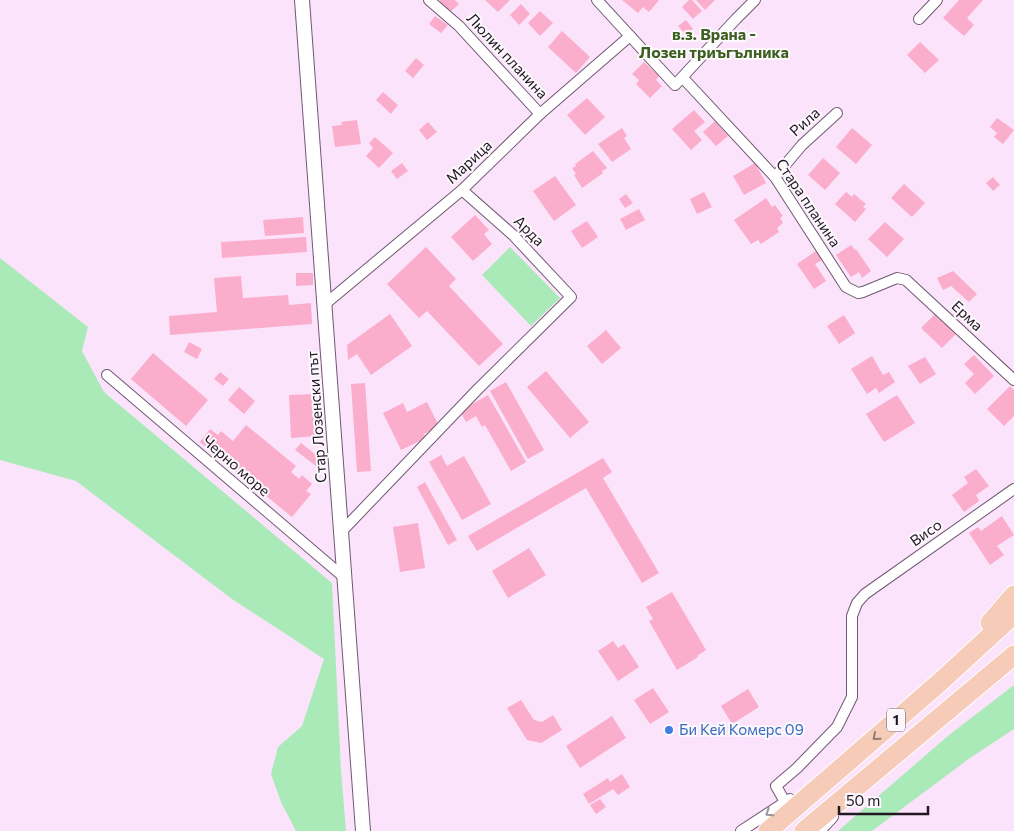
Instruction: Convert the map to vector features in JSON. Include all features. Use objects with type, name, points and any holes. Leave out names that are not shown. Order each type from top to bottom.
[{"type":"highway","points":[[939,682],[1014,595]]},
{"type":"highway","name":"1","points":[[768,831],[1014,614]]},
{"type":"highway","name":"1","points":[[804,831],[1014,655]]},
{"type":"highway","points":[[949,708],[1014,669]]},
{"type":"street","name":"Стар Лозенски път","points":[[302,0],[363,831]]},
{"type":"street","name":"Люлин планина","points":[[429,0],[460,26],[540,114]]},
{"type":"street","points":[[596,0],[675,85],[755,0]]},
{"type":"street","points":[[919,19],[937,0]]},
{"type":"street","name":"Марица","points":[[324,306],[462,190],[540,114],[630,36]]},
{"type":"street","name":"Стара планина","points":[[683,78],[775,177],[846,286],[858,293],[897,278]]},
{"type":"street","name":"Рила","points":[[775,177],[802,145],[837,113]]},
{"type":"street","name":"Арда","points":[[342,530],[478,389],[571,297],[513,236],[462,190]]},
{"type":"street","name":"Ерма","points":[[897,278],[906,280],[1014,380]]},
{"type":"street","name":"Черно море","points":[[107,375],[346,579]]},
{"type":"street","name":"Висо","points":[[785,802],[776,786],[797,768],[837,726],[852,697],[852,616],[857,603],[865,594],[1014,489]]},
{"type":"street","points":[[741,831],[853,757]]},
{"type":"street","points":[[820,831],[874,772]]},
{"type":"green space","points":[[510,247],[560,298],[531,326],[482,275]]},
{"type":"green space","points":[[0,258],[88,327],[82,351],[104,392],[332,583],[341,770],[346,831],[296,831],[281,802],[271,774],[278,747],[302,726],[324,659],[232,599],[76,481],[0,460]]},
{"type":"green space","points":[[1014,685],[1014,729],[970,758],[872,831],[838,831],[949,735]]},
{"type":"building","points":[[441,0],[455,0],[459,4],[449,13],[438,2]]},
{"type":"building","points":[[485,0],[510,0],[498,12]]},
{"type":"building","points":[[622,0],[659,0],[649,12],[643,7],[638,13]]},
{"type":"building","points":[[689,0],[692,0],[702,11],[693,19],[682,7]]},
{"type":"building","points":[[696,0],[715,0],[705,10]]},
{"type":"building","points":[[959,0],[983,0],[967,18],[974,25],[964,36],[943,18]]},
{"type":"building","points":[[521,4],[530,14],[519,25],[510,15]]},
{"type":"building","points":[[540,11],[553,23],[540,36],[528,23]]},
{"type":"building","points":[[435,16],[448,25],[441,33],[429,24]]},
{"type":"building","points":[[686,20],[693,29],[686,35],[678,26]]},
{"type":"building","points":[[562,31],[590,57],[576,73],[548,47]]},
{"type":"building","points":[[920,42],[939,60],[925,73],[907,55]]},
{"type":"building","points":[[416,58],[424,65],[413,78],[405,71]]},
{"type":"building","points":[[644,62],[659,76],[656,80],[662,86],[650,98],[636,84],[639,80],[632,74]]},
{"type":"building","points":[[383,92],[398,105],[391,114],[376,100]]},
{"type":"building","points":[[587,98],[605,117],[585,135],[567,115]]},
{"type":"building","points":[[694,110],[705,122],[694,131],[702,140],[691,150],[672,129]]},
{"type":"building","points":[[997,118],[1014,130],[1003,144],[994,137],[997,133],[990,127]]},
{"type":"building","points":[[357,120],[361,144],[335,147],[332,126],[342,125],[341,122]]},
{"type":"building","points":[[715,121],[728,136],[716,146],[703,132]]},
{"type":"building","points":[[428,122],[437,132],[427,140],[419,130]]},
{"type":"building","points":[[622,128],[627,136],[624,138],[631,149],[612,162],[598,144]]},
{"type":"building","points":[[852,128],[872,145],[856,164],[836,147]]},
{"type":"building","points":[[375,137],[393,153],[379,168],[366,156],[373,148],[369,143]]},
{"type":"building","points":[[593,151],[607,168],[582,188],[572,168]]},
{"type":"building","points":[[823,158],[840,173],[825,190],[808,175]]},
{"type":"building","points":[[402,163],[408,171],[397,179],[391,171]]},
{"type":"building","points":[[755,163],[766,183],[744,195],[733,176]]},
{"type":"building","points":[[555,176],[576,205],[554,221],[533,191]]},
{"type":"building","points":[[993,177],[1000,185],[993,191],[986,183]]},
{"type":"building","points":[[904,184],[925,203],[912,217],[891,198]]},
{"type":"building","points":[[704,192],[712,207],[697,214],[690,199]]},
{"type":"building","points":[[846,192],[852,197],[854,194],[866,204],[863,207],[866,209],[855,222],[835,204]]},
{"type":"building","points":[[626,194],[633,203],[625,208],[619,199]]},
{"type":"building","points":[[766,198],[772,207],[775,205],[783,216],[780,218],[783,223],[777,228],[779,232],[761,244],[758,240],[751,244],[734,220]]},
{"type":"building","points":[[639,209],[645,220],[626,230],[620,219]]},
{"type":"building","points":[[475,215],[489,230],[484,234],[492,244],[473,261],[451,237]]},
{"type":"building","points":[[303,217],[304,233],[265,236],[263,220]]},
{"type":"building","points":[[587,221],[598,237],[582,248],[571,231]]},
{"type":"building","points":[[885,222],[904,239],[887,257],[868,239]]},
{"type":"building","points":[[306,237],[307,252],[222,258],[221,242]]},
{"type":"building","points":[[851,245],[856,249],[871,271],[862,278],[859,272],[851,277],[836,255]]},
{"type":"building","points":[[426,247],[456,279],[449,286],[503,344],[479,366],[427,311],[419,318],[387,284]]},
{"type":"building","points":[[816,251],[822,260],[815,264],[826,281],[814,289],[797,264]]},
{"type":"building","points":[[953,271],[977,294],[969,302],[951,286],[943,290],[937,278]]},
{"type":"building","points":[[296,273],[313,273],[313,285],[296,286]]},
{"type":"building","points":[[241,276],[243,298],[288,295],[289,305],[311,303],[312,324],[170,335],[169,316],[217,312],[214,278]]},
{"type":"building","points":[[936,313],[957,333],[942,348],[921,328]]},
{"type":"building","points":[[390,314],[412,346],[371,375],[357,354],[348,360],[347,345]]},
{"type":"building","points":[[844,315],[855,333],[839,344],[827,326]]},
{"type":"building","points":[[606,330],[621,348],[602,364],[587,346]]},
{"type":"building","points":[[189,342],[202,349],[197,359],[184,352]]},
{"type":"building","points":[[153,353],[208,400],[186,426],[131,379]]},
{"type":"building","points":[[974,355],[994,376],[975,394],[965,383],[974,374],[964,364]]},
{"type":"building","points":[[872,356],[883,375],[889,372],[895,382],[879,393],[876,388],[867,394],[851,369]]},
{"type":"building","points":[[925,357],[936,374],[920,384],[908,366]]},
{"type":"building","points":[[546,371],[589,422],[570,438],[527,387]]},
{"type":"building","points":[[220,372],[229,379],[223,386],[214,379]]},
{"type":"building","points":[[506,382],[544,450],[528,459],[490,391]]},
{"type":"building","points":[[365,383],[371,471],[357,472],[351,384]]},
{"type":"building","points":[[1010,386],[1014,390],[1014,416],[1004,426],[987,409]]},
{"type":"building","points":[[239,387],[255,401],[244,414],[228,400]]},
{"type":"building","points":[[316,394],[318,436],[291,438],[289,395]]},
{"type":"building","points":[[488,395],[526,462],[511,471],[485,425],[482,427],[476,416],[466,422],[460,411]]},
{"type":"building","points":[[897,395],[915,423],[884,442],[866,414]]},
{"type":"building","points":[[427,402],[439,426],[424,434],[426,438],[401,450],[383,413],[403,403],[407,412]]},
{"type":"building","points":[[246,425],[296,466],[291,472],[299,479],[302,475],[312,484],[306,491],[311,494],[292,517],[200,442],[210,429],[218,435],[221,431],[233,441]]},
{"type":"building","points":[[301,443],[321,459],[316,466],[295,450]]},
{"type":"building","points":[[441,455],[447,466],[464,456],[491,504],[462,520],[429,462]]},
{"type":"building","points":[[603,458],[612,472],[603,478],[659,573],[642,583],[586,488],[477,551],[468,536]]},
{"type":"building","points":[[976,469],[989,486],[976,495],[979,501],[964,512],[952,495],[968,483],[964,477]]},
{"type":"building","points":[[425,482],[457,540],[448,545],[417,487]]},
{"type":"building","points":[[1002,516],[1014,535],[997,546],[1004,555],[990,565],[969,533],[978,527],[981,531]]},
{"type":"building","points":[[418,523],[425,568],[400,572],[393,527]]},
{"type":"building","points":[[529,548],[546,575],[508,598],[492,571]]},
{"type":"building","points":[[672,592],[706,650],[677,670],[649,621],[653,619],[646,607]]},
{"type":"building","points":[[613,641],[618,648],[624,644],[639,667],[618,681],[598,651]]},
{"type":"building","points":[[653,688],[669,712],[650,724],[634,700]]},
{"type":"building","points":[[748,689],[759,707],[732,724],[721,706]]},
{"type":"building","points":[[521,700],[534,720],[542,722],[553,715],[562,730],[541,743],[527,740],[507,708]]},
{"type":"building","points":[[612,716],[626,738],[580,768],[566,746]]},
{"type":"building","points":[[622,774],[630,787],[618,795],[613,789],[589,804],[583,794],[608,778],[610,782]]},
{"type":"building","points":[[600,799],[606,807],[596,814],[590,805]]},
{"type":"place","name":"Би Кей Комерс 09","points":[[669,730]]},
{"type":"district","name":"в.з. Врана - Лозен триъгълника","points":[[714,43]]}]
